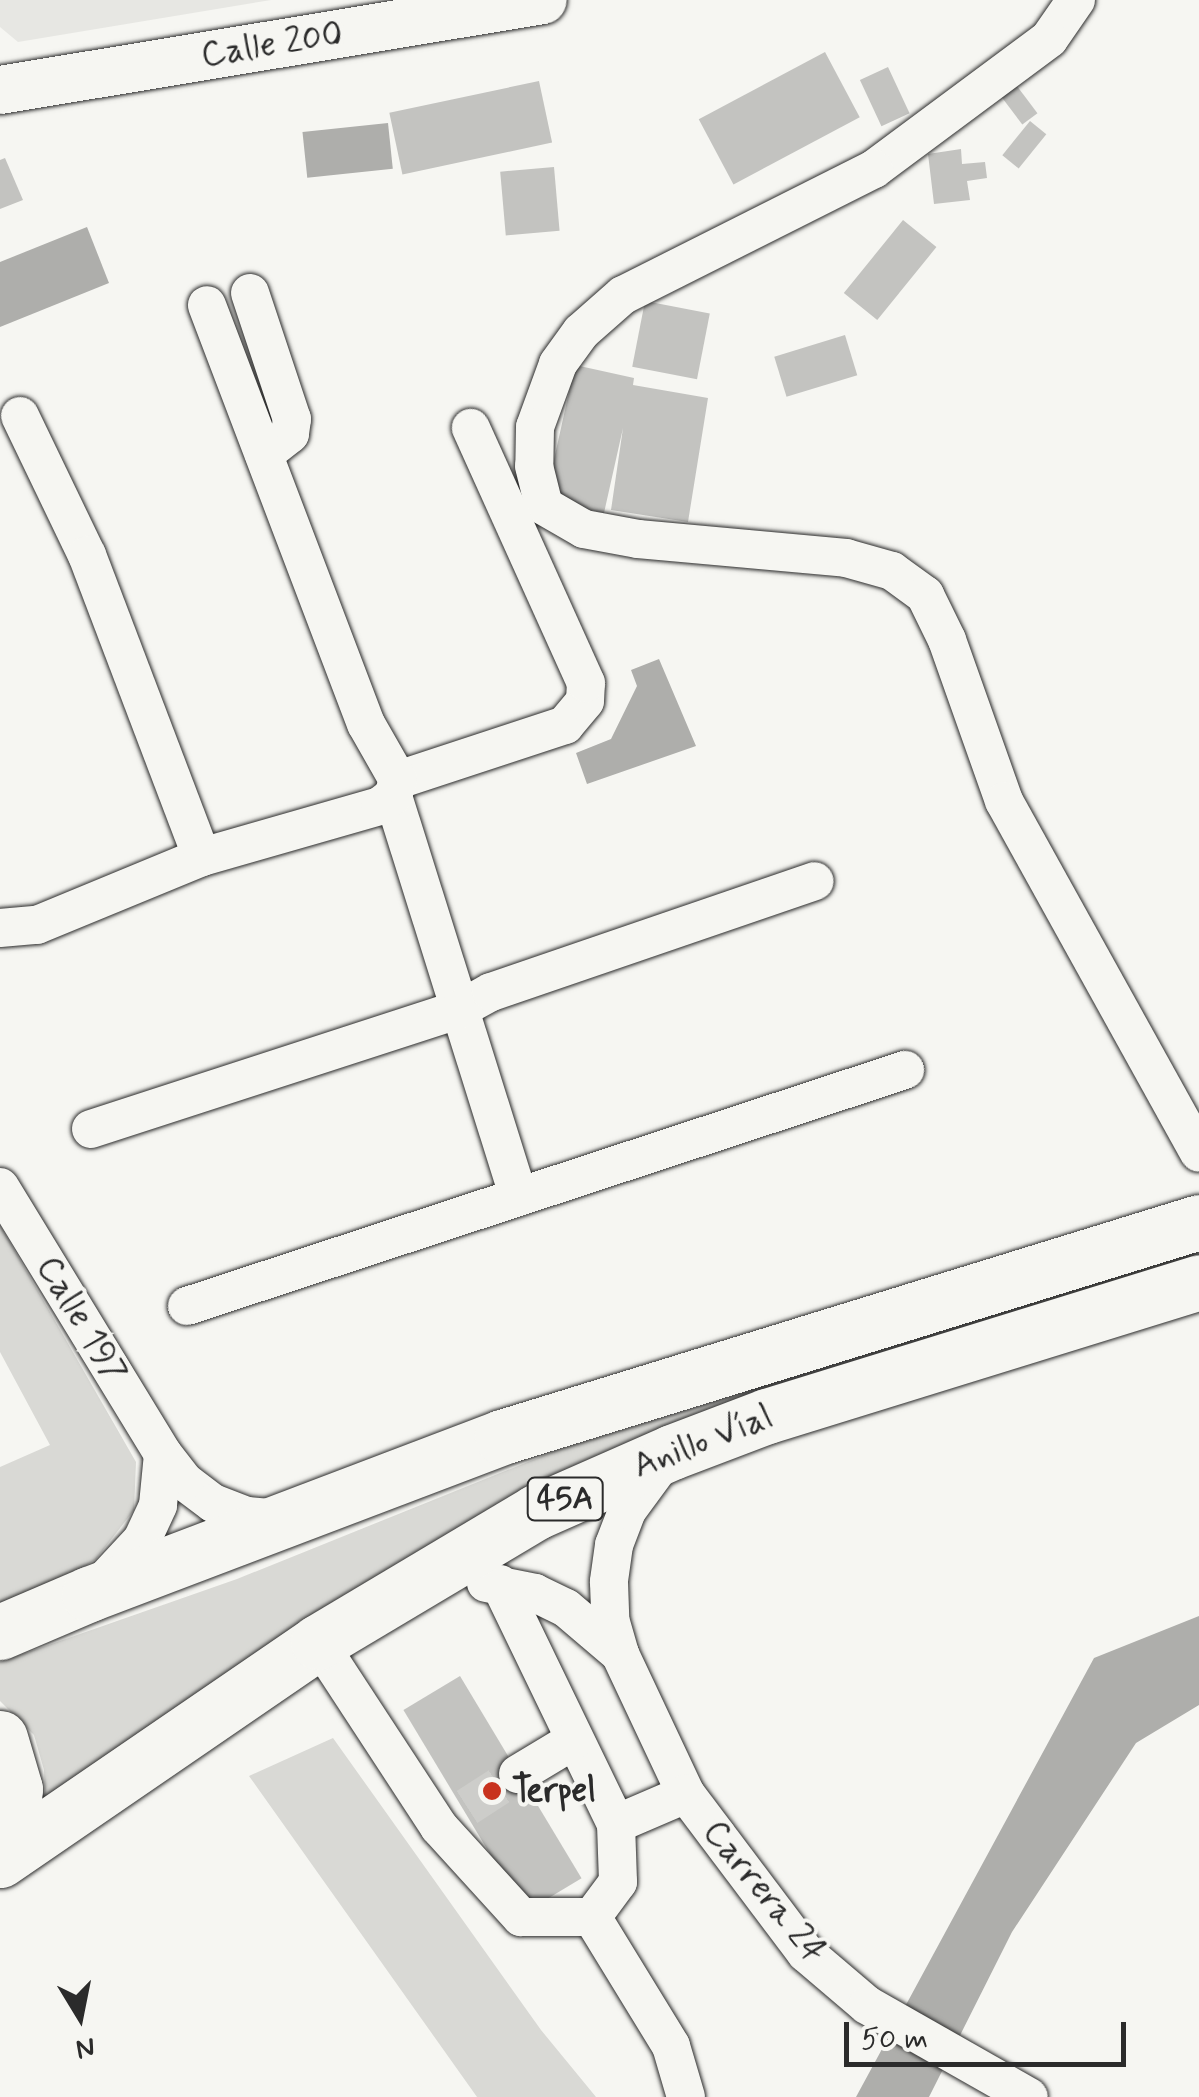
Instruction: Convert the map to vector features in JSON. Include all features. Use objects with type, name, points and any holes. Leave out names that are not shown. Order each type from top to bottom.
[{"type":"highway","name":"Anillo Víal","points":[[0,1632],[88,1594],[502,1437],[1199,1222]]},
{"type":"highway","name":"Anillo Víal","points":[[0,1860],[318,1642],[536,1512],[672,1452],[767,1416],[1199,1282]]},
{"type":"highway","points":[[0,1738],[13,1770],[15,1789],[10,1827],[0,1849]]},
{"type":"main road","name":"Calle 200","points":[[0,90],[543,0]]},
{"type":"street","points":[[1076,0],[1049,39],[874,169],[623,294],[581,332],[558,364],[535,427],[534,466],[544,506],[584,529],[638,539],[846,558],[892,571],[926,595],[947,640],[1004,801],[1199,1153]]},
{"type":"street","points":[[250,293],[292,420],[290,434],[264,454]]},
{"type":"street","points":[[207,305],[264,454],[276,498],[395,788],[519,1197]]},
{"type":"street","points":[[20,416],[87,555],[202,858]]},
{"type":"street","points":[[0,928],[37,925],[202,858],[380,806],[395,788],[565,725],[585,701],[586,683],[471,428]]},
{"type":"street","points":[[91,1129],[460,1009],[491,992],[815,881]]},
{"type":"street","points":[[187,1306],[905,1070]]},
{"type":"street","name":"Calle 197","points":[[0,1187],[163,1454],[185,1482],[213,1503],[247,1516],[283,1519]]},
{"type":"street","name":"Carrera 24","points":[[672,1452],[647,1479],[627,1511],[614,1546],[609,1582],[610,1619],[620,1654],[686,1794],[806,1953],[867,2005],[1019,2092]]},
{"type":"street","points":[[88,1594],[119,1570],[142,1540],[158,1505],[163,1454]]},
{"type":"street","name":"Carrera 24","points":[[400,1592],[450,1582],[500,1584],[566,1608],[620,1654]]},
{"type":"street","points":[[500,1584],[616,1824],[618,1882],[592,1917]]},
{"type":"street","points":[[318,1642],[453,1817],[521,1917],[592,1917]]},
{"type":"street","points":[[518,1774],[573,1741]]},
{"type":"street","points":[[616,1824],[686,1794]]},
{"type":"street","points":[[592,1917],[671,2046],[686,2097]]},
{"type":"shaded area","points":[[0,0],[271,0],[18,42],[0,27]]},
{"type":"shaded area","points":[[388,123],[393,169],[307,178],[302,132]]},
{"type":"shaded area","points":[[87,227],[109,283],[0,327],[0,262]]},
{"type":"shaded area","points":[[659,659],[696,746],[587,784],[576,753],[611,739],[637,686],[631,670]]},
{"type":"shaded area","points":[[0,1225],[136,1462],[134,1510],[96,1559],[47,1591],[0,1610],[0,1467],[50,1445],[0,1352]]},
{"type":"shaded area","points":[[759,1388],[628,1455],[46,1813],[44,1770],[34,1735],[0,1701],[0,1662],[237,1579],[555,1451]]},
{"type":"shaded area","points":[[1199,1616],[1199,1705],[1136,1743],[1012,1932],[929,2097],[856,2097],[1094,1658]]},
{"type":"shaded area","points":[[333,1738],[541,2030],[596,2097],[477,2097],[249,1776]]},
{"type":"building","points":[[825,52],[860,117],[733,184],[699,119]]},
{"type":"building","points":[[888,67],[910,113],[881,126],[860,80]]},
{"type":"building","points":[[1011,78],[1037,113],[1022,125],[996,89]]},
{"type":"building","points":[[539,81],[552,143],[402,174],[389,113]]},
{"type":"building","points":[[1030,121],[1046,134],[1019,168],[1002,155]]},
{"type":"building","points":[[961,149],[962,164],[985,162],[987,178],[967,181],[970,200],[934,204],[928,154]]},
{"type":"building","points":[[5,158],[23,200],[0,209],[0,160]]},
{"type":"building","points":[[554,167],[560,231],[506,235],[500,172]]},
{"type":"building","points":[[903,220],[936,247],[877,320],[844,293]]},
{"type":"building","points":[[645,301],[710,314],[697,379],[632,367]]},
{"type":"building","points":[[845,335],[857,375],[787,397],[774,357]]},
{"type":"building","points":[[575,365],[634,378],[633,385],[708,398],[688,522],[611,510],[623,428],[604,513],[545,500]]},
{"type":"building","name":"Terpel","points":[[460,1676],[582,1878],[525,1912],[403,1710]]},
{"type":"tunnel","points":[[467,1807],[518,1774]]},
{"type":"place","name":"Terpel","points":[[492,1791]]}]
